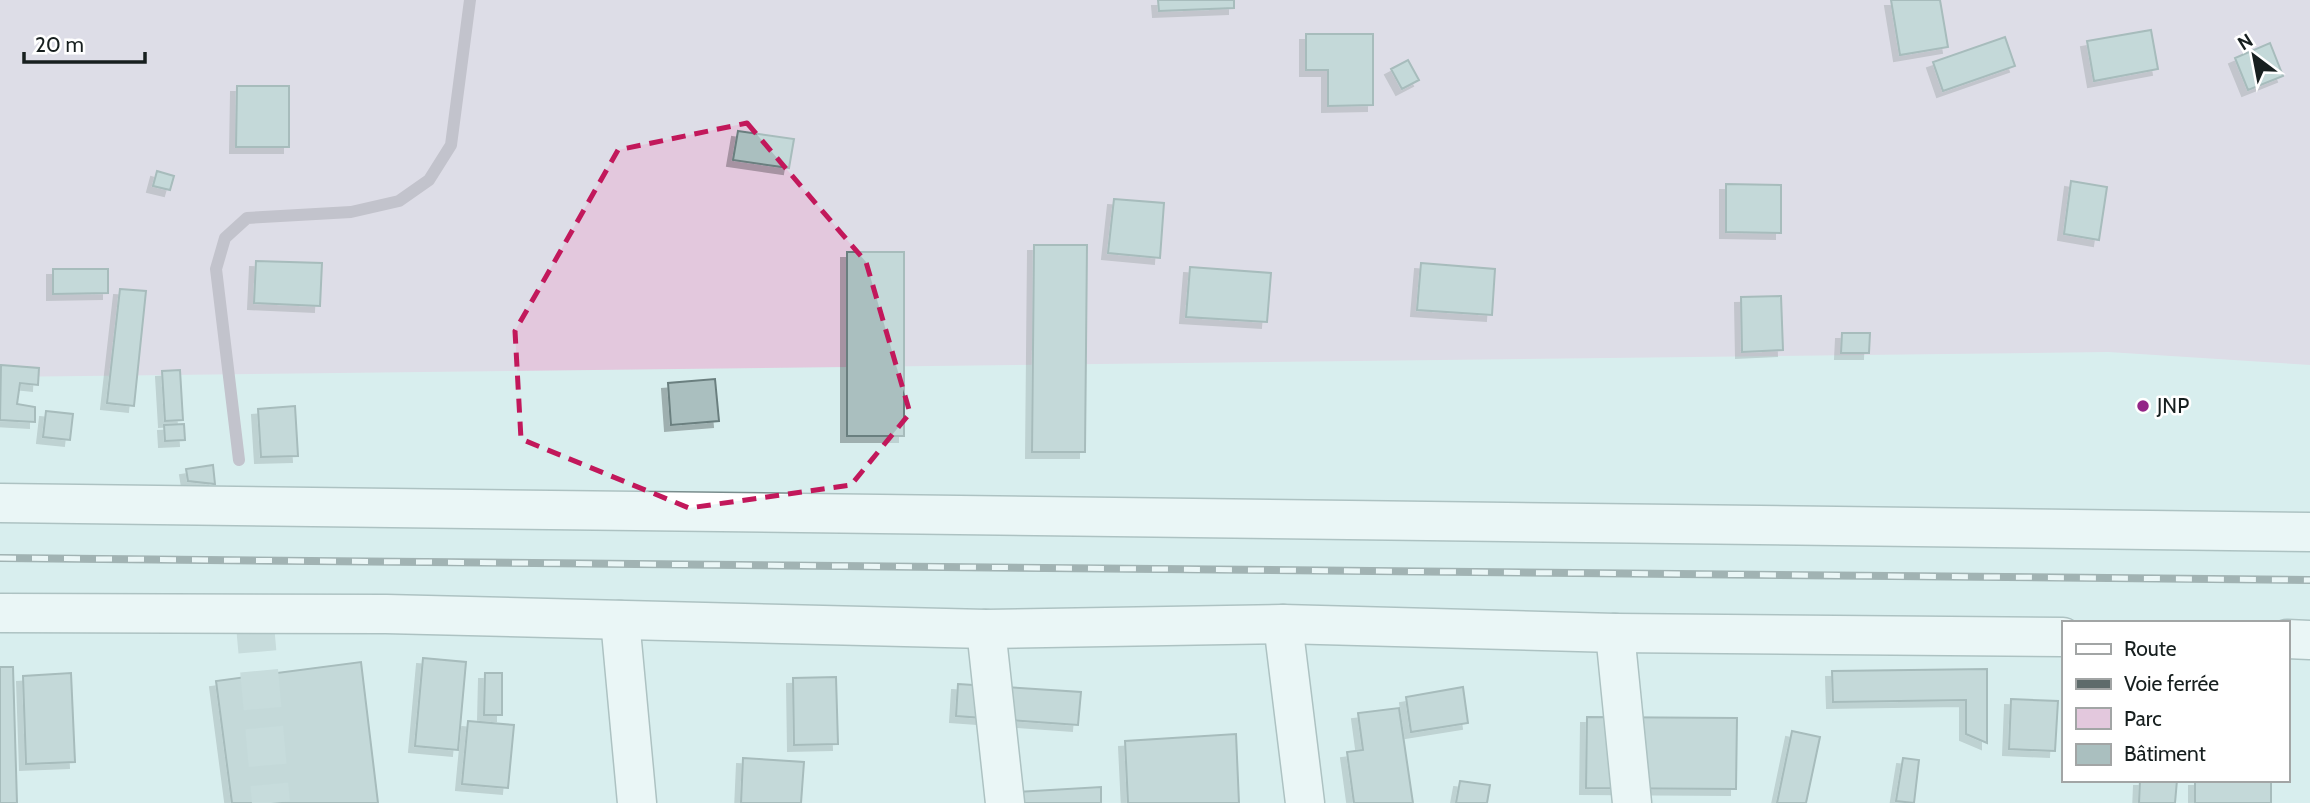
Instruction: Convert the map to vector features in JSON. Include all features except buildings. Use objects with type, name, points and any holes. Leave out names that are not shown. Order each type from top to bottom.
[{"type":"main road","points":[[0,503],[2310,532]]},
{"type":"main road","points":[[0,613],[373,614],[986,629],[1283,624],[1615,633],[2062,637]]},
{"type":"main road","points":[[621,620],[636,803]]},
{"type":"main road","points":[[1283,624],[1305,803]]},
{"type":"main road","points":[[986,629],[1005,803]]},
{"type":"main road","points":[[1615,633],[1632,803]]},
{"type":"main road","points":[[2289,639],[2310,639]]},
{"type":"highlighted area","points":[[747,123],[866,262],[910,413],[851,485],[689,508],[521,439],[515,331],[618,150]]},
{"type":"green space","points":[[0,0],[2310,0],[2310,365],[2108,352],[0,377]]},
{"type":"waterway","points":[[239,460],[216,269],[225,238],[247,218],[351,212],[399,201],[429,180],[451,145],[470,0]]},
{"type":"tunnel","points":[[254,614],[271,803]]},
{"type":"railway","points":[[0,558],[2310,580]]},
{"type":"place","name":"JNP","points":[[2143,406]]}]
